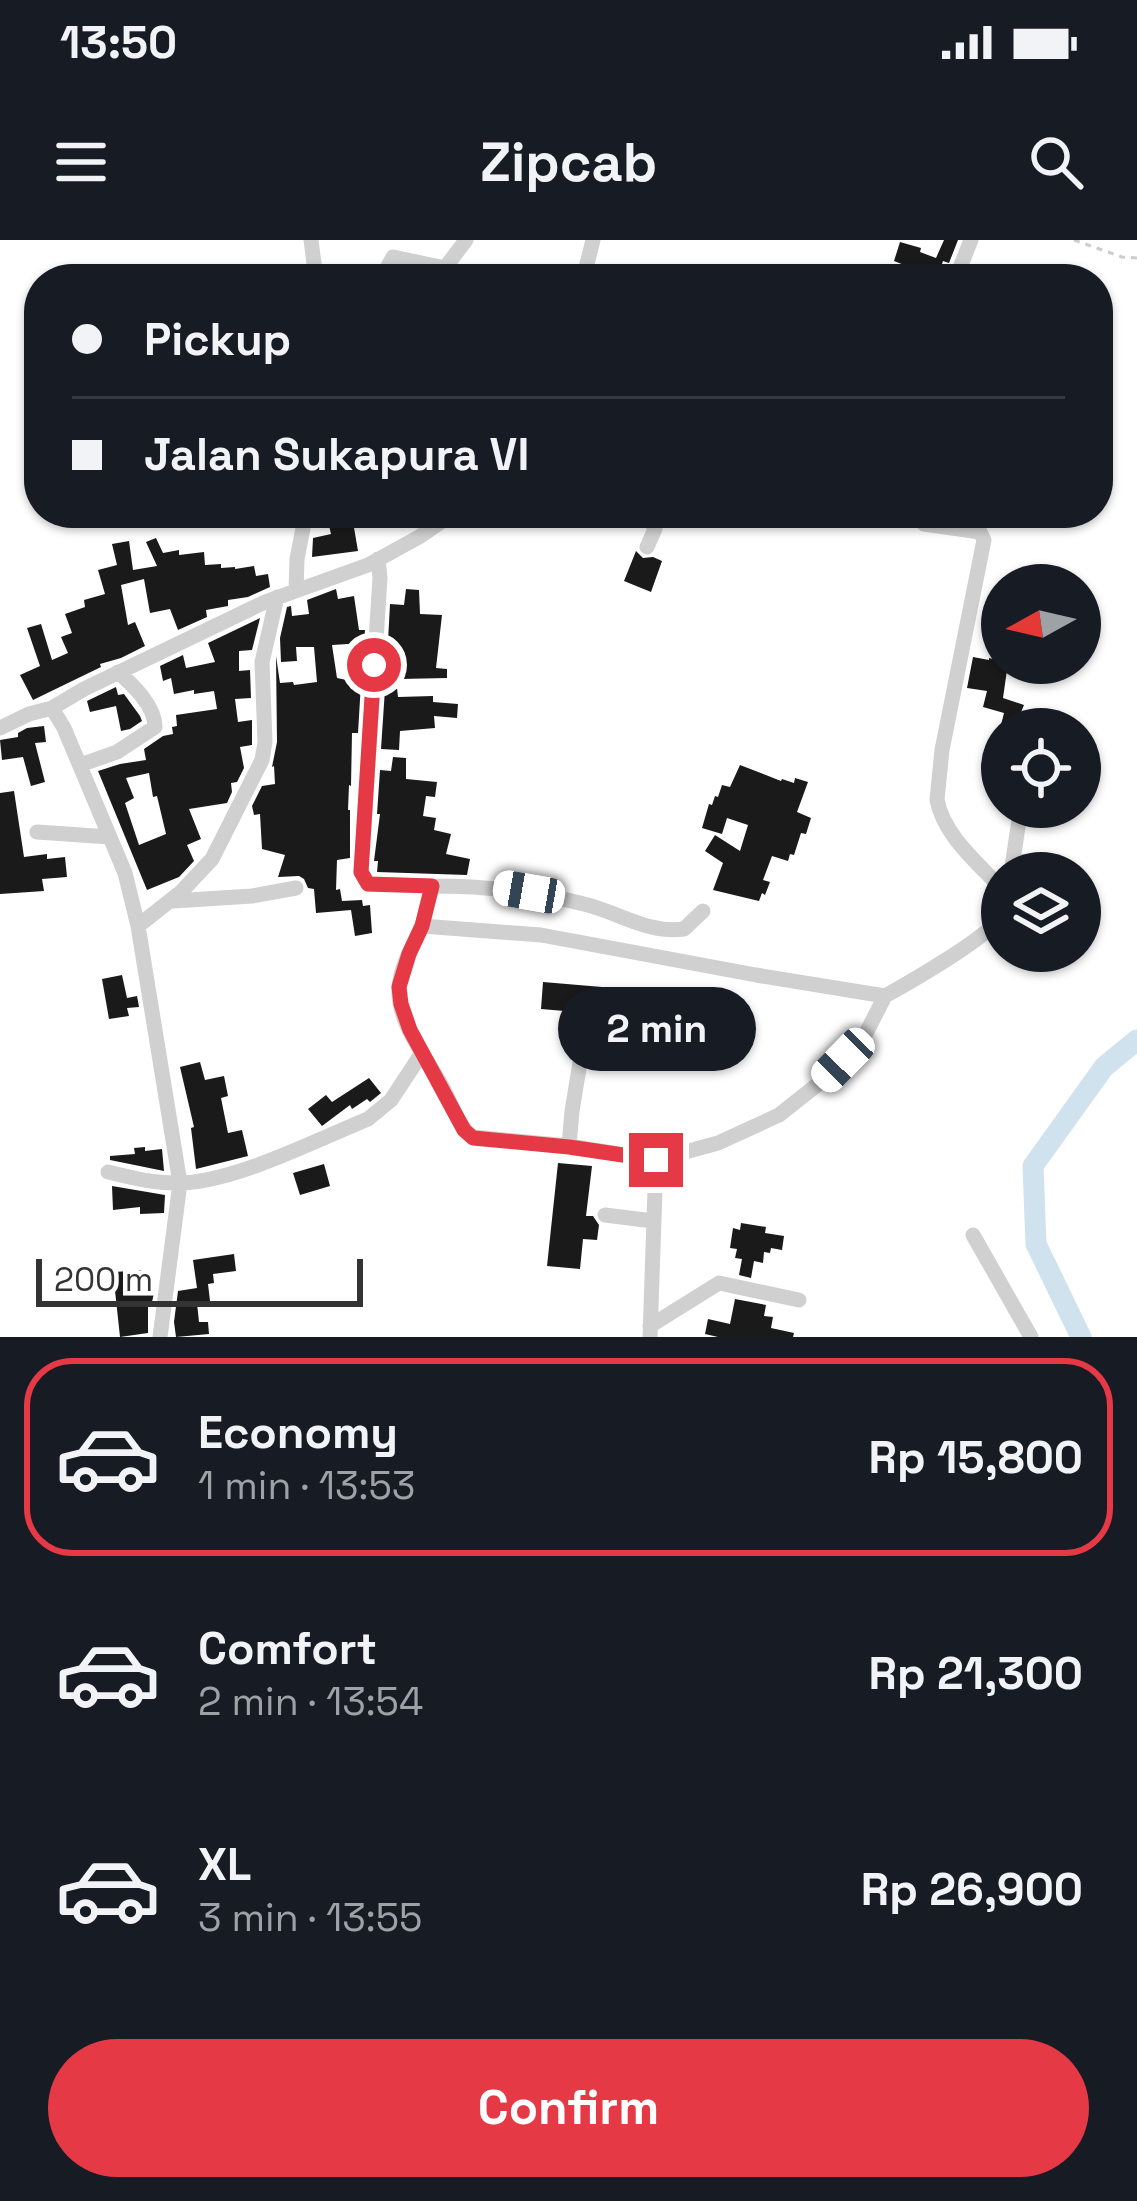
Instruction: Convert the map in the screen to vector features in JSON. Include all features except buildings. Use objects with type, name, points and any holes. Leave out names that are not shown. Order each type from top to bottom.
[{"type":"street","points":[[388,264],[392,257],[426,264]]},
{"type":"street","points":[[296,591],[303,528]]},
{"type":"street","points":[[0,728],[52,708],[277,597],[378,559],[432,528]]},
{"type":"street","points":[[647,547],[654,528]]},
{"type":"street","points":[[952,528],[980,532],[984,540],[942,750],[937,800],[951,833],[981,867]]},
{"type":"street","points":[[378,559],[361,872],[368,884],[504,888],[610,911],[668,930],[684,929],[703,911]]},
{"type":"street","points":[[139,926],[212,860],[262,760],[262,662],[277,597]]},
{"type":"street","points":[[80,765],[125,748],[155,727],[154,717],[134,687],[118,672]]},
{"type":"street","points":[[52,708],[125,873],[139,926],[180,1183],[160,1337]]},
{"type":"street","points":[[38,832],[110,836]]},
{"type":"street","points":[[432,886],[399,987],[401,1004],[464,1130],[473,1138],[656,1160],[718,1143],[779,1115],[822,1081],[863,1039],[885,996],[981,935]]},
{"type":"street","points":[[170,901],[296,888]]},
{"type":"street","points":[[422,926],[541,934],[885,996]]},
{"type":"street","points":[[569,1147],[585,1032]]},
{"type":"street","points":[[108,1172],[133,1180],[180,1183],[259,1163],[368,1120],[391,1100],[422,1053]]},
{"type":"street","points":[[650,1332],[656,1160]]},
{"type":"street","points":[[604,1215],[653,1221]]},
{"type":"street","points":[[973,1234],[1031,1337]]},
{"type":"street","points":[[650,1332],[718,1283],[799,1300]]},
{"type":"path","points":[[1074,240],[1137,258]]},
{"type":"waterway","points":[[1081,1337],[1036,1244],[1033,1166],[1104,1067],[1137,1040]]},
{"type":"route","points":[[374,665],[361,872],[368,884],[432,886],[399,987],[401,1004],[464,1130],[473,1138],[656,1160]]}]
